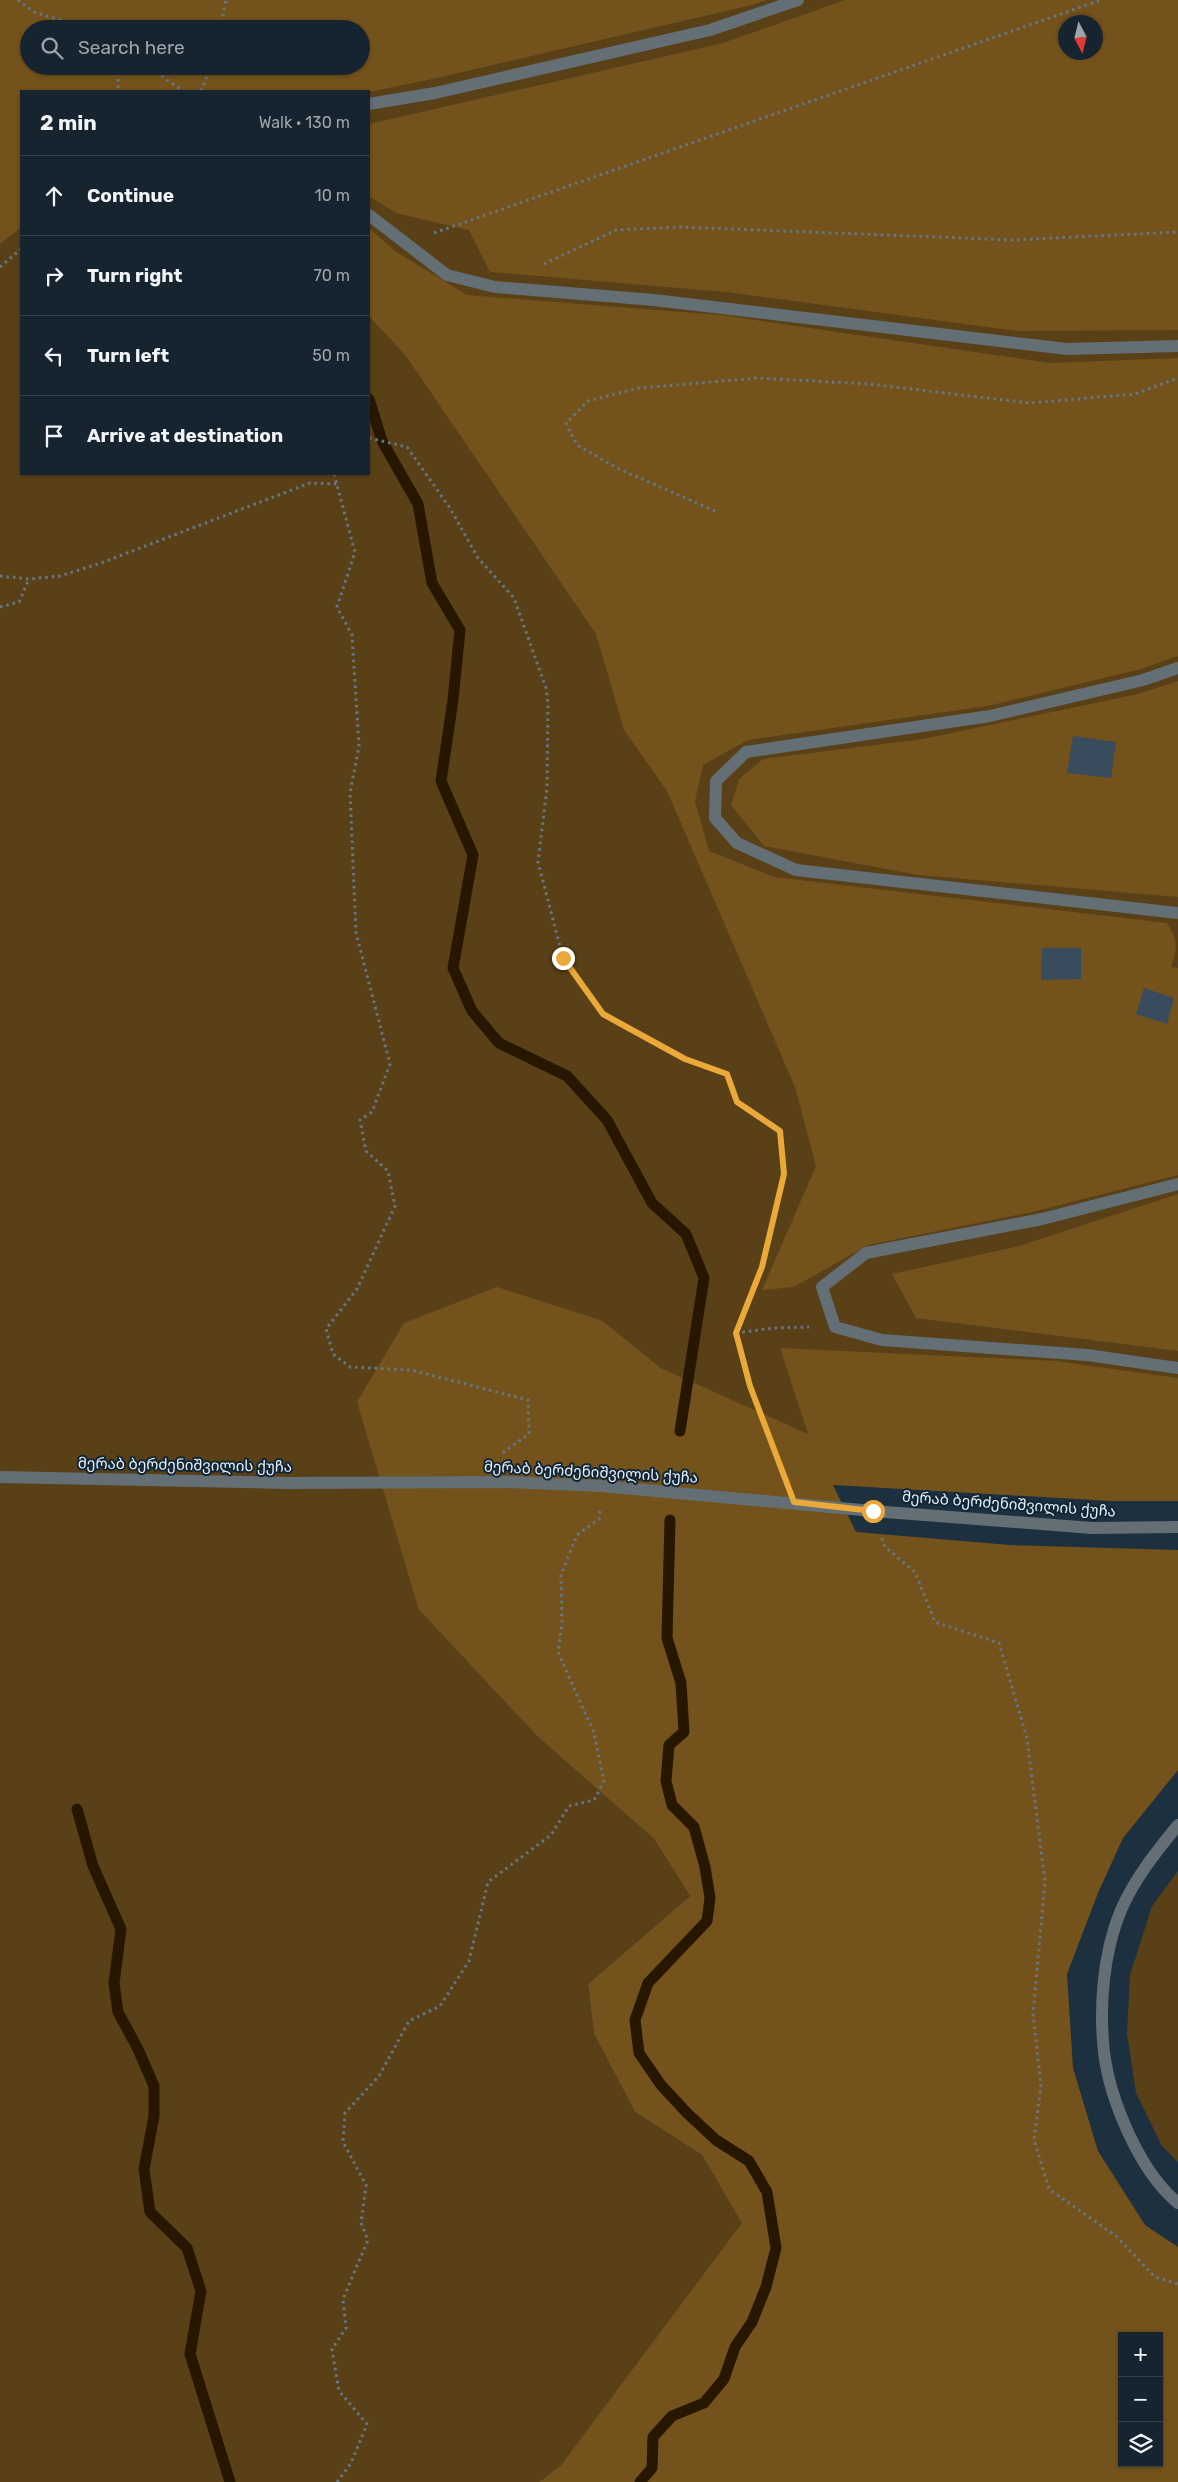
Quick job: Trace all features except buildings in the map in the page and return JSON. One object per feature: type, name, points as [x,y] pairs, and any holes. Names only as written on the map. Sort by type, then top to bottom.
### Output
[{"type":"street","points":[[370,104],[436,93],[710,30],[798,0]]},
{"type":"street","points":[[370,216],[448,275],[495,287],[654,300],[1067,349],[1178,346]]},
{"type":"street","points":[[1178,668],[1143,680],[990,716],[746,752],[716,781],[715,818],[737,843],[796,870],[1178,913]]},
{"type":"street","points":[[1178,1184],[1042,1219],[866,1253],[822,1287],[835,1327],[882,1340],[1086,1355],[1178,1368]]},
{"type":"street","name":"მერაბ ბერძენიშვილის ქუჩა","points":[[0,1478],[288,1483],[506,1482],[601,1486],[794,1502],[873,1511],[1092,1528],[1178,1527]]},
{"type":"street","points":[[1178,1825],[1147,1864],[1121,1911],[1110,1950],[1103,1996],[1104,2053],[1111,2085],[1120,2110],[1145,2164],[1178,2203]]},
{"type":"path","points":[[18,0],[34,12],[60,20]]},
{"type":"path","points":[[222,20],[226,0]]},
{"type":"path","points":[[407,244],[483,214],[601,175],[1101,0]]},
{"type":"path","points":[[118,75],[118,90]]},
{"type":"path","points":[[160,75],[182,90]]},
{"type":"path","points":[[201,90],[207,75]]},
{"type":"path","points":[[538,267],[616,230],[681,227],[1013,240],[1178,232]]},
{"type":"path","points":[[0,267],[20,250]]},
{"type":"path","points":[[715,511],[619,469],[577,445],[566,423],[588,401],[639,388],[758,378],[869,384],[1030,403],[1136,394],[1178,378]]},
{"type":"path","points":[[370,438],[407,447],[450,508],[478,558],[514,598],[546,688],[547,788],[538,862],[563,958],[603,1014],[685,1059],[727,1074],[737,1102],[780,1131],[784,1174],[762,1267],[736,1333],[750,1386],[794,1502]]},
{"type":"path","points":[[334,475],[355,552],[337,607],[352,636],[359,746],[350,792],[356,933],[390,1064],[372,1112],[360,1120],[366,1151],[388,1171],[395,1206],[357,1289],[326,1330],[333,1354],[350,1367],[411,1370],[528,1400],[529,1434],[504,1452],[506,1482]]},
{"type":"path","points":[[0,576],[29,579],[60,576],[100,563],[310,482],[337,484]]},
{"type":"path","points":[[0,608],[19,602],[29,579]]},
{"type":"path","points":[[736,1333],[774,1328],[835,1327]]},
{"type":"path","points":[[337,2482],[351,2463],[367,2424],[339,2391],[332,2349],[346,2328],[343,2299],[368,2240],[361,2223],[366,2185],[343,2142],[345,2113],[379,2076],[409,2021],[440,2006],[469,1961],[488,1882],[551,1835],[569,1806],[594,1800],[604,1781],[594,1733],[558,1652],[562,1624],[561,1575],[577,1535],[599,1519],[601,1486]]},
{"type":"path","points":[[873,1511],[885,1547],[915,1572],[935,1622],[999,1643],[1027,1738],[1045,1882],[1032,2014],[1041,2085],[1034,2140],[1049,2189],[1116,2236],[1155,2277],[1178,2284]]},
{"type":"shaded area","points":[[0,0],[766,0],[752,5],[370,92],[370,90],[20,90],[20,229],[0,244]]},
{"type":"shaded area","points":[[250,0],[1178,0],[1178,1461],[809,1435],[661,1368],[603,1321],[419,1610],[537,1736],[654,1839],[690,1896],[588,1984],[594,2034],[635,2112],[702,2155],[743,2223],[561,2465],[539,2482],[0,2482],[0,244],[20,229],[20,475],[370,475],[370,90],[223,90],[227,75],[370,75],[370,20],[327,20]]},
{"type":"shaded area","points":[[845,0],[1178,0],[1178,330],[1017,331],[726,292],[490,272],[469,230],[396,213],[370,197],[370,124],[723,43]]},
{"type":"shaded area","points":[[370,229],[395,251],[467,295],[721,315],[1050,363],[1178,358],[1178,656],[1141,669],[988,706],[748,740],[703,765],[695,801],[709,851],[774,877],[1167,923],[1176,944],[1171,967],[1178,968],[1178,1175],[1032,1212],[868,1245],[794,1287],[762,1290],[816,1166],[795,1087],[667,791],[624,730],[596,634],[406,356],[370,317]]},
{"type":"shaded area","points":[[1178,681],[1178,897],[918,875],[764,846],[731,805],[739,779],[763,759],[923,739],[1138,694]]},
{"type":"shaded area","points":[[1178,1194],[1178,1351],[916,1318],[892,1274],[1019,1246]]},
{"type":"shaded area","points":[[497,1287],[603,1321],[661,1368],[808,1434],[780,1348],[1056,1361],[1178,1378],[1178,1501],[1111,1501],[833,1485],[856,1532],[1010,1545],[1178,1550],[1178,1770],[1123,1838],[1098,1893],[1067,1974],[1073,2068],[1098,2151],[1145,2225],[1178,2247],[1178,2482],[539,2482],[561,2465],[742,2223],[702,2155],[635,2112],[594,2034],[588,1984],[690,1896],[654,1839],[537,1736],[419,1610],[357,1402],[404,1323]]},
{"type":"shaded area","points":[[1178,1871],[1178,2162],[1162,2146],[1136,2093],[1127,2034],[1130,1975],[1152,1906]]},
{"type":"waterway","points":[[370,402],[382,441],[418,504],[432,583],[460,630],[453,700],[441,781],[473,855],[453,968],[472,1011],[499,1043],[567,1076],[607,1120],[652,1203],[686,1234],[704,1278],[680,1431]]},
{"type":"waterway","points":[[640,2482],[652,2468],[653,2437],[672,2416],[704,2403],[724,2379],[735,2347],[752,2322],[766,2287],[776,2248],[767,2192],[749,2161],[716,2140],[687,2113],[661,2085],[639,2053],[635,2020],[648,1983],[707,1921],[710,1898],[705,1867],[694,1827],[672,1805],[666,1781],[669,1745],[684,1732],[681,1683],[667,1638],[670,1520]]},
{"type":"waterway","points":[[77,1809],[93,1866],[121,1929],[114,1983],[118,2012],[138,2049],[154,2086],[154,2116],[144,2169],[150,2212],[187,2248],[201,2291],[190,2354],[230,2482]]},
{"type":"route","points":[[563,958],[603,1014],[685,1059],[727,1074],[737,1102],[780,1131],[784,1174],[762,1267],[736,1333],[750,1386],[794,1502],[873,1511]]}]
